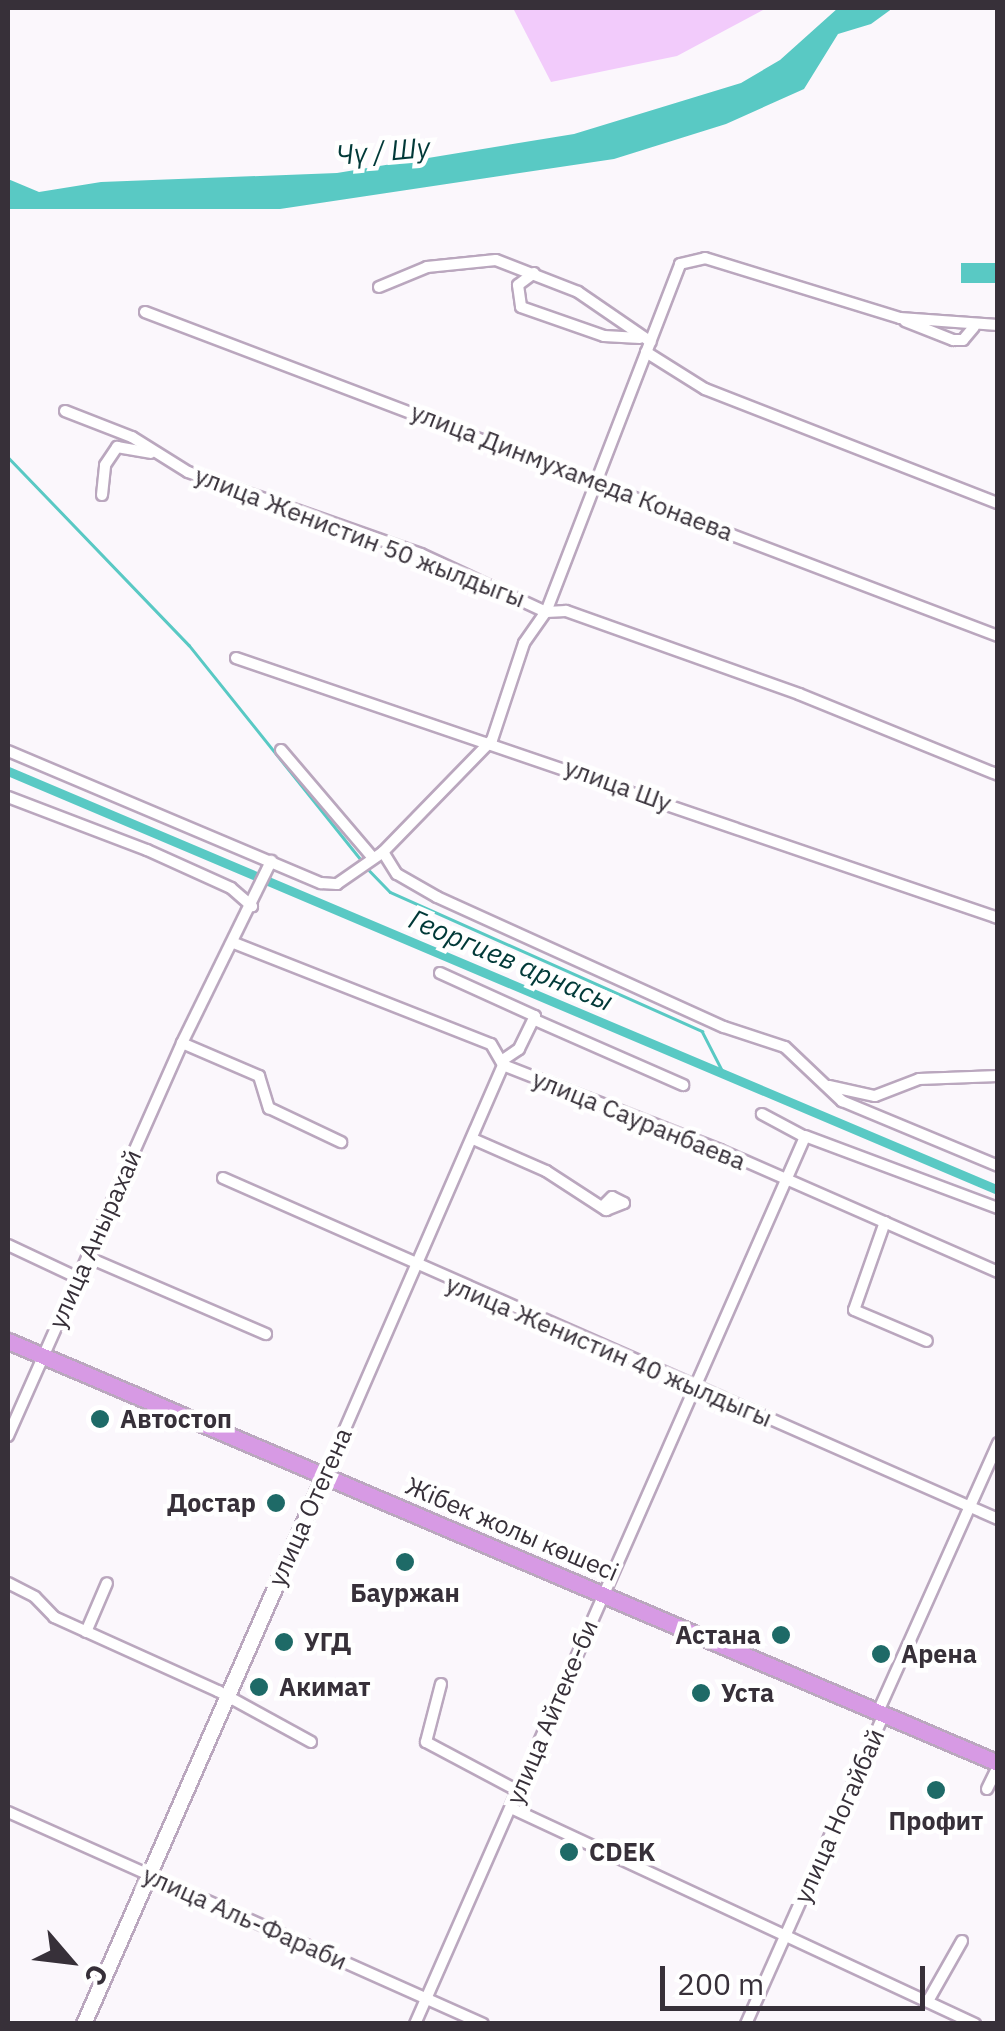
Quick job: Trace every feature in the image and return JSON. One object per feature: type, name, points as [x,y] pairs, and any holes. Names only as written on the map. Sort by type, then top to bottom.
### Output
[{"type":"highway","name":"Жібек жолы көшесі","points":[[8,1341],[998,1764]]},
{"type":"main road","name":"улица Отегена","points":[[84,2024],[324,1476]]},
{"type":"street","points":[[8,751],[322,883],[351,875],[492,740],[528,632],[546,612],[680,264],[691,257],[900,318],[953,340],[963,340],[974,326]]},
{"type":"street","points":[[379,288],[427,267],[482,260],[534,272],[578,292],[684,379],[748,408],[998,503]]},
{"type":"street","points":[[534,272],[518,285],[521,307],[648,347]]},
{"type":"street","name":"улица Динмухамеда Конаева","points":[[145,312],[998,636]]},
{"type":"street","points":[[900,318],[998,325]]},
{"type":"street","name":"улица Женистин 50 жылдыгы","points":[[65,410],[132,437],[150,453],[421,554],[546,612],[566,611],[781,688],[998,775]]},
{"type":"street","points":[[102,495],[105,465],[116,447],[150,453]]},
{"type":"street","name":"улица Шу","points":[[236,658],[492,740],[998,918]]},
{"type":"street","points":[[281,750],[398,874],[437,897],[724,1027],[785,1047],[842,1101],[998,1166]]},
{"type":"street","points":[[8,797],[231,888],[253,903]]},
{"type":"street","name":"улица Анырахай","points":[[8,1436],[182,1043],[271,861]]},
{"type":"street","name":"улица Сауранбаева","points":[[234,943],[491,1044],[504,1062],[998,1272]]},
{"type":"street","points":[[440,973],[535,1020],[683,1084]]},
{"type":"street","name":"улица Отегена","points":[[324,1476],[504,1062],[520,1049],[535,1020]]},
{"type":"street","points":[[182,1043],[259,1076],[269,1108],[342,1142]]},
{"type":"street","points":[[828,1086],[875,1096],[918,1079],[998,1076]]},
{"type":"street","points":[[762,1114],[806,1136],[998,1208]]},
{"type":"street","name":"улица Айтеке-би","points":[[415,2024],[806,1136]]},
{"type":"street","points":[[473,1138],[603,1206]]},
{"type":"street","name":"улица Женистин 40 жылдыгы","points":[[223,1178],[416,1268],[998,1519]]},
{"type":"street","points":[[885,1222],[854,1310],[926,1342]]},
{"type":"street","points":[[8,1245],[78,1278]]},
{"type":"street","points":[[87,1257],[266,1334]]},
{"type":"street","name":"улица Ногайбай","points":[[746,2024],[998,1444]]},
{"type":"street","points":[[8,1583],[86,1632],[226,1696],[312,1742]]},
{"type":"street","points":[[86,1632],[107,1583]]},
{"type":"street","points":[[441,1684],[427,1719],[426,1742],[518,1791]]},
{"type":"street","points":[[987,1789],[998,1764]]},
{"type":"street","points":[[511,1808],[787,1932],[974,2024]]},
{"type":"street","name":"улица Аль-Фараби","points":[[8,1812],[483,2024]]},
{"type":"street","points":[[928,2000],[962,1941]]},
{"type":"shaded area","points":[[513,8],[767,8],[677,56],[551,82]]},
{"type":"water","points":[[838,8],[893,8],[871,24],[838,34],[804,89],[726,124],[614,159],[280,209],[8,209],[8,179],[39,192],[101,182],[337,173],[574,134],[741,83],[780,60]]},
{"type":"water","points":[[961,263],[997,263],[997,283],[961,283]]},
{"type":"waterway","points":[[8,457],[189,645],[362,861]]},
{"type":"waterway","name":"Георгиев арнасы","points":[[8,771],[998,1190]]},
{"type":"waterway","points":[[367,868],[390,892],[702,1031],[724,1074]]},
{"type":"place","name":"Автостоп","points":[[100,1419]]},
{"type":"place","name":"Достар","points":[[276,1503]]},
{"type":"place","name":"Бауржан","points":[[405,1562]]},
{"type":"place","name":"Астана","points":[[781,1635]]},
{"type":"place","name":"УГД","points":[[284,1642]]},
{"type":"place","name":"Арена","points":[[881,1654]]},
{"type":"place","name":"Акимат","points":[[259,1687]]},
{"type":"place","name":"Уста","points":[[701,1693]]},
{"type":"place","name":"Профит","points":[[936,1790]]},
{"type":"place","name":"CDEK","points":[[569,1852]]},
{"type":"water label","name":"Чү / Шу","points":[[383,151]]}]
